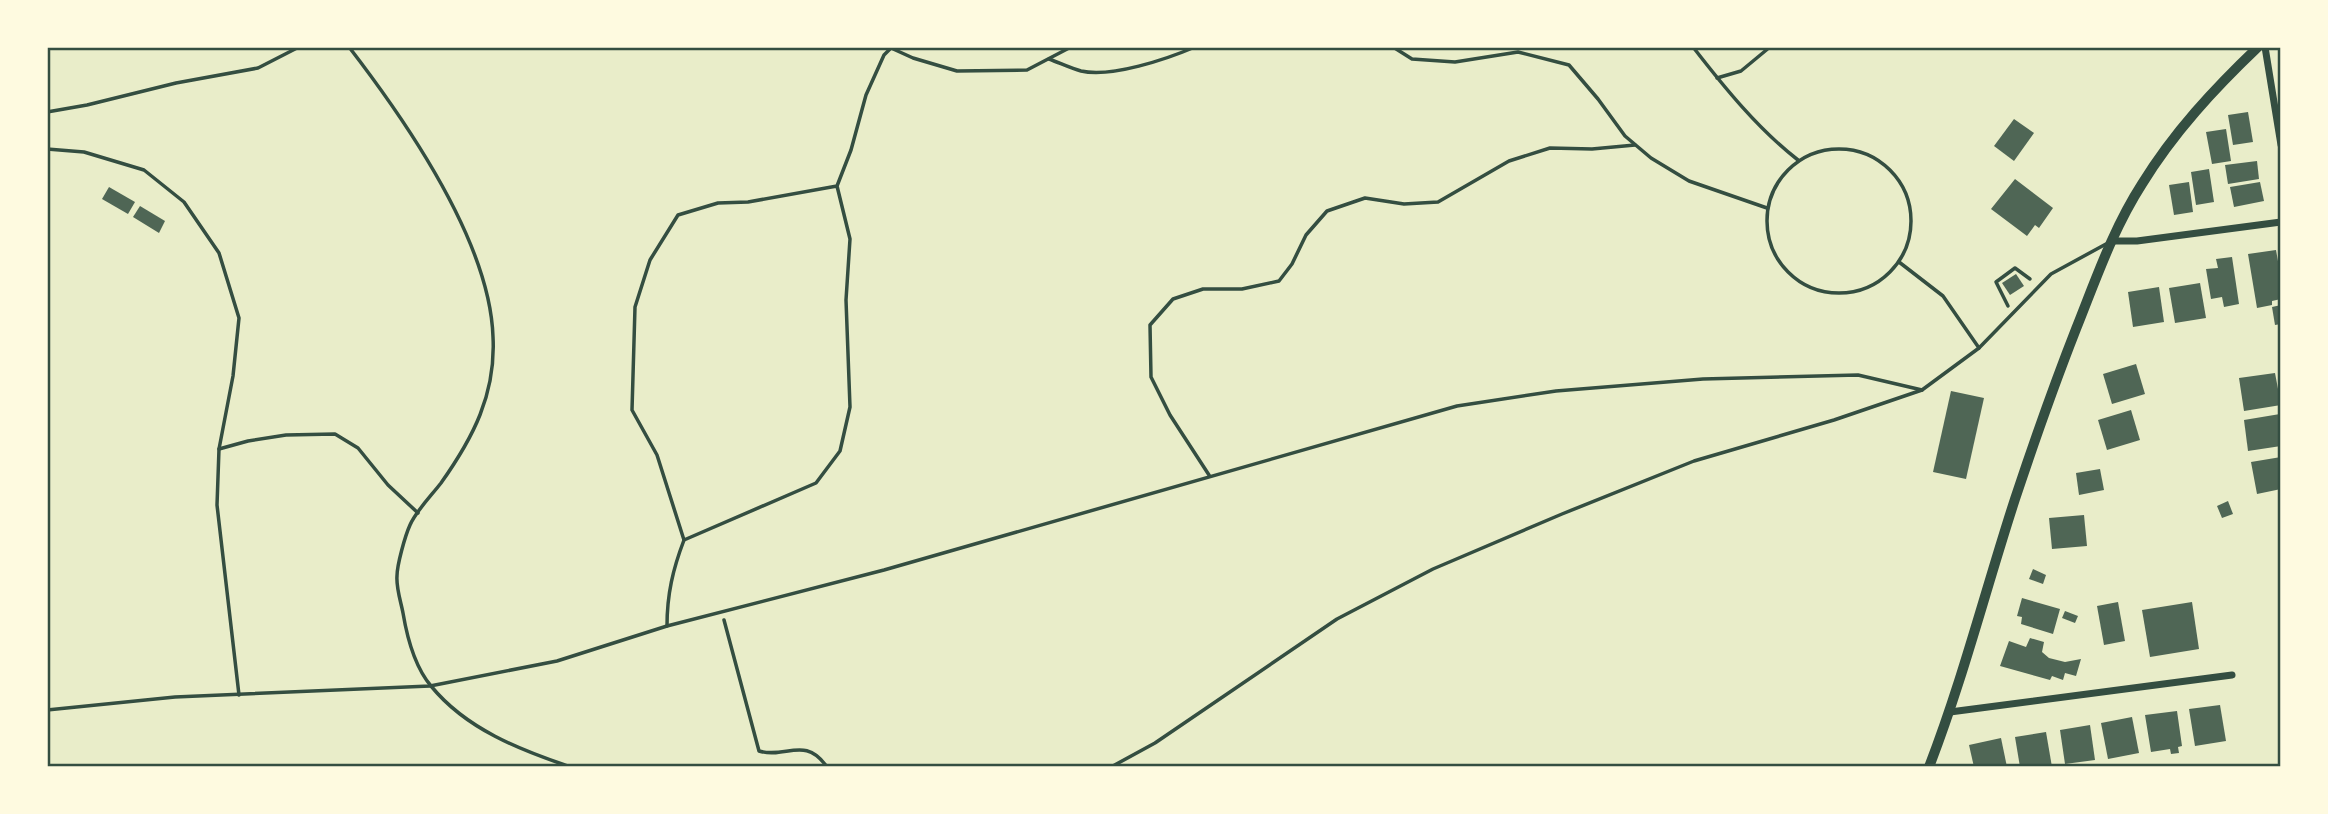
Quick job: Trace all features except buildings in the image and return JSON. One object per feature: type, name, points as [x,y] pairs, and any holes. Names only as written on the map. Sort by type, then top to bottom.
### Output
[{"type":"main road","points":[[1929,767],[1950,712],[2015,499],[2110,241],[2141,184],[2178,131],[2218,85],[2259,47]]},
{"type":"street","points":[[2265,47],[2281,145]]},
{"type":"street","points":[[2110,241],[2137,241],[2281,222]]},
{"type":"street","points":[[1950,712],[2232,675]]},
{"type":"lane","points":[[47,112],[258,68],[299,47]]},
{"type":"lane","points":[[349,47],[389,99],[461,223],[485,282],[494,337],[488,398],[464,450],[410,524],[397,576],[404,620],[417,663],[430,686],[477,728],[571,767]]},
{"type":"lane","points":[[684,540],[816,483],[840,451],[850,407],[846,300],[850,239],[837,186],[866,95],[884,55],[891,48],[913,58],[957,71],[1027,70],[1071,47]]},
{"type":"lane","points":[[1049,59],[1084,72],[1128,69],[1172,58],[1195,47]]},
{"type":"lane","points":[[1393,47],[1412,59],[1455,62],[1518,52],[1569,65],[1635,145],[1689,181],[1767,208]]},
{"type":"lane","points":[[1693,47],[1717,78],[1784,149],[1798,160]]},
{"type":"lane","points":[[1717,78],[1741,71],[1770,47]]},
{"type":"lane","points":[[1209,475],[1170,415],[1151,377],[1150,325],[1172,299],[1203,289],[1242,289],[1279,281],[1292,264],[1306,235],[1327,211],[1365,198],[1404,204],[1437,202],[1509,161],[1550,148],[1592,149],[1635,145]]},
{"type":"lane","points":[[1833,148],[1870,154],[1899,178],[1912,212],[1909,244],[1894,270],[1870,287],[1850,293],[1825,293],[1810,288],[1788,274],[1779,263],[1769,240],[1767,208],[1774,187],[1798,160],[1833,148]]},
{"type":"lane","points":[[47,149],[84,152],[144,170],[184,202],[219,253],[239,318],[233,376],[219,449],[217,505],[239,695]]},
{"type":"lane","points":[[667,626],[672,570],[684,540],[657,455],[632,410],[635,307],[650,260],[678,215],[718,203],[748,202],[837,186]]},
{"type":"lane","points":[[1111,767],[1155,743],[1337,619],[1433,569],[1694,461],[1834,420],[1922,390],[1979,348],[2051,274],[2110,241]]},
{"type":"lane","points":[[1899,262],[1943,296],[1979,348]]},
{"type":"lane","points":[[47,710],[175,697],[430,686],[557,661],[667,626],[722,614],[897,566],[1457,406],[1556,391],[1703,379],[1858,375],[1922,390]]},
{"type":"lane","points":[[219,449],[286,435],[335,435],[358,448],[388,485],[418,514]]},
{"type":"path","points":[[2012,314],[1996,282],[2015,268],[2039,286]]},
{"type":"path","points":[[722,614],[759,751],[768,754],[795,749],[810,751],[827,767]]}]
